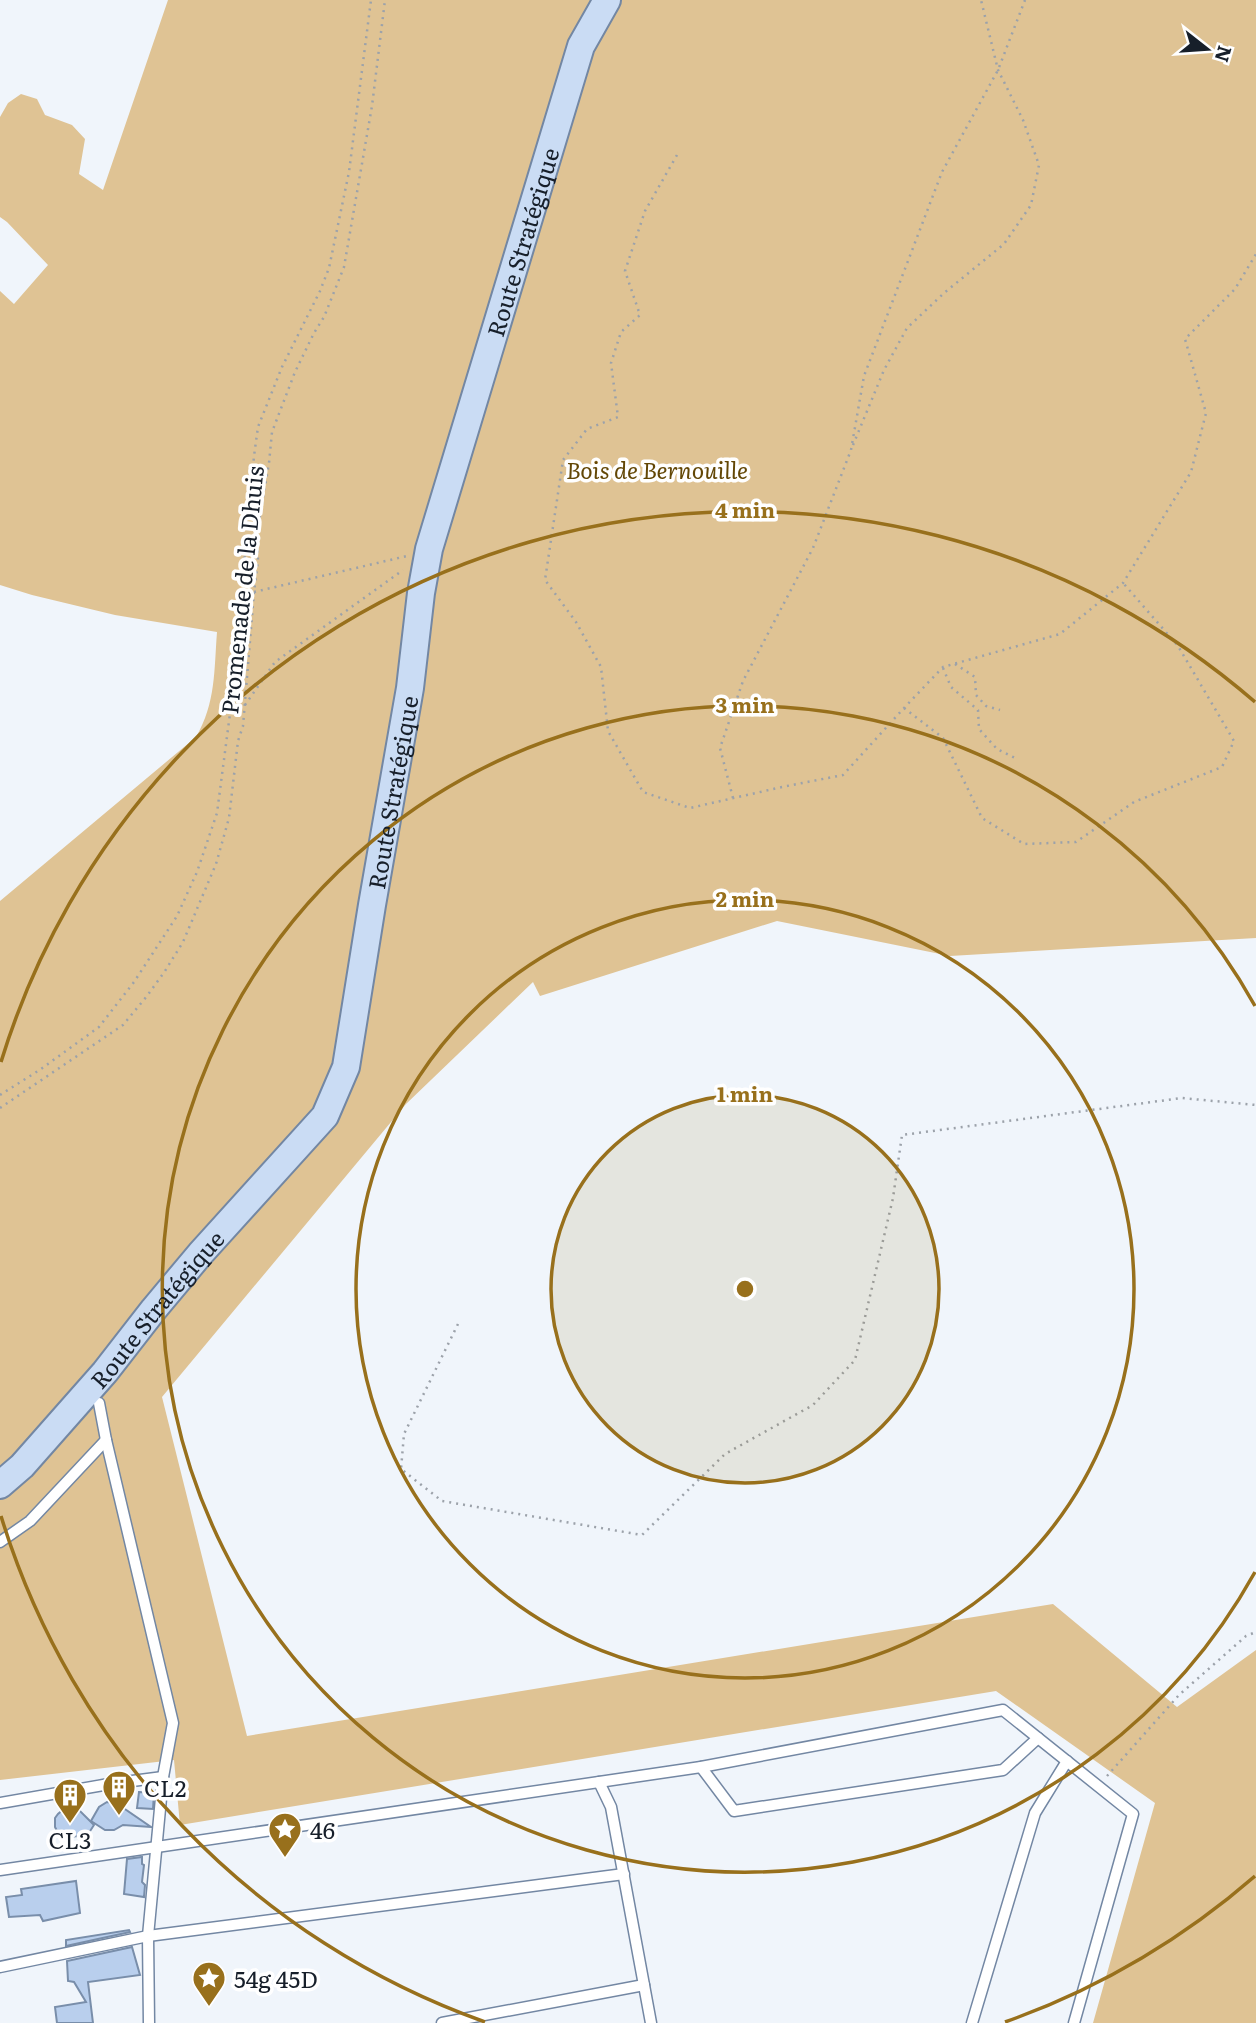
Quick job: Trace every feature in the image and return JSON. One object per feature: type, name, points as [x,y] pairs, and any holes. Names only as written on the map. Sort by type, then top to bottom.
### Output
[{"type":"street","name":"Route Stratégique","points":[[0,1485],[22,1466],[105,1372],[200,1254],[325,1116],[346,1067],[410,688],[421,593],[429,551],[581,46],[607,0]]},
{"type":"lane","points":[[99,1403],[173,1724],[163,1777],[148,1936],[149,2023]]},
{"type":"lane","points":[[0,1542],[30,1521],[106,1440]]},
{"type":"lane","points":[[0,1870],[701,1767],[1003,1710],[1133,1814],[1074,2023]]},
{"type":"lane","points":[[701,1767],[734,1811],[1003,1770],[1038,1738]]},
{"type":"lane","points":[[972,2023],[1035,1813],[1067,1761]]},
{"type":"lane","points":[[0,1803],[163,1777]]},
{"type":"lane","points":[[599,1782],[611,1807],[651,2023]]},
{"type":"lane","points":[[0,1967],[148,1936],[624,1874]]},
{"type":"lane","points":[[442,2023],[644,1985]]},
{"type":"path","name":"Promenade de la Dhuis","points":[[0,1095],[99,1027],[134,982],[177,916],[197,872],[217,813],[231,706],[258,427],[282,367],[320,291],[328,268],[349,172],[371,0]]},
{"type":"path","name":"Promenade de la Dhuis","points":[[0,1108],[123,1025],[147,996],[183,942],[216,864],[229,818],[238,741],[243,726],[258,560],[257,533],[272,432],[295,372],[324,317],[344,267],[372,106],[385,0]]},
{"type":"path","points":[[733,798],[720,748],[743,681],[813,548],[884,370],[907,328],[944,293],[1004,244],[1031,205],[1039,165],[1023,120],[998,70],[981,0]]},
{"type":"path","points":[[851,450],[864,376],[942,172],[998,70],[1026,0]]},
{"type":"path","points":[[677,155],[645,211],[625,271],[640,315],[621,332],[611,363],[618,417],[587,429],[564,460],[545,580],[576,621],[601,667],[608,731],[643,792],[690,808],[844,775],[943,667],[1060,634],[1123,583],[1191,472],[1206,413],[1185,339],[1235,289],[1256,254]]},
{"type":"path","points":[[254,592],[429,551]]},
{"type":"path","points":[[245,705],[275,662],[429,551]]},
{"type":"path","points":[[904,708],[943,738],[982,818],[1024,844],[1076,842],[1134,802],[1222,767],[1234,741],[1178,646],[1123,583]]},
{"type":"path","points":[[955,664],[975,677],[976,695],[986,706],[1000,710]]},
{"type":"path","points":[[943,667],[951,687],[978,709],[979,729],[997,749],[1015,758]]},
{"type":"path","points":[[458,1324],[404,1434],[401,1469],[442,1501],[642,1535],[725,1454],[813,1405],[855,1360],[893,1198],[902,1135],[1182,1098],[1256,1105]]},
{"type":"path","points":[[1099,1787],[1179,1695],[1246,1636],[1256,1632]]},
{"type":"green space","name":"Bois de Bernouille","points":[[168,0],[1256,0],[1256,938],[950,956],[777,921],[540,996],[533,982],[406,1104],[162,1397],[247,1736],[1053,1604],[1177,1707],[1256,1650],[1256,2023],[1093,2023],[1155,1803],[996,1691],[180,1825],[174,1760],[0,1780],[0,901],[196,737],[211,699],[217,632],[115,615],[0,585],[0,291],[14,304],[48,265],[0,217],[0,117],[8,103],[21,94],[37,99],[45,115],[72,125],[85,139],[79,174],[103,190]]},
{"type":"building","points":[[139,1792],[154,1793],[153,1809],[137,1808]]},
{"type":"building","name":"CL2","points":[[107,1802],[116,1803],[151,1827],[123,1825],[114,1830],[105,1830],[91,1821],[99,1807]]},
{"type":"building","name":"CL3","points":[[65,1808],[79,1810],[94,1825],[85,1839],[80,1836],[65,1837],[57,1831],[55,1818]]},
{"type":"building","points":[[142,1857],[144,1897],[124,1894],[127,1859]]},
{"type":"building","points":[[76,1881],[80,1913],[43,1921],[40,1915],[9,1917],[6,1897],[22,1895],[21,1889]]},
{"type":"building","points":[[129,1930],[130,1932],[66,1946],[66,1940]]},
{"type":"building","points":[[132,1947],[140,1975],[88,1982],[93,2023],[57,2023],[55,2007],[86,2002],[74,1982],[68,1981],[67,1961]]},
{"type":"place","name":"CL2","points":[[119,1817]]},
{"type":"place","name":"CL3","points":[[70,1825]]},
{"type":"place","name":"46","points":[[285,1859]]},
{"type":"place","name":"54g 45D","points":[[209,2008]]}]
